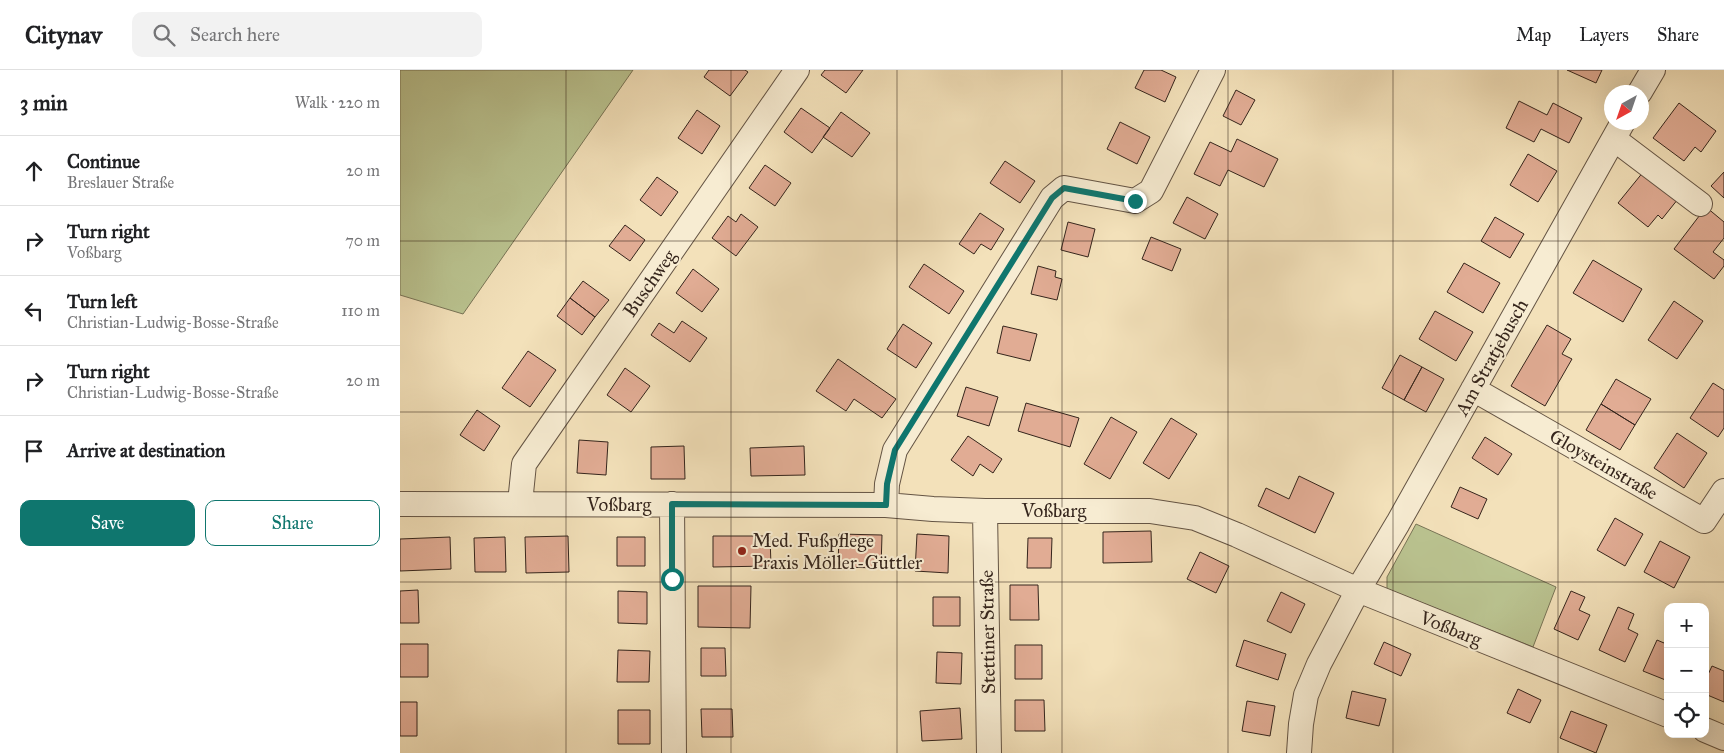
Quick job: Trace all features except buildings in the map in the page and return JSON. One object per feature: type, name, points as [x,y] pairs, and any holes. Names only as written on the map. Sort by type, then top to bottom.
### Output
[{"type":"street","name":"Buschweg","points":[[520,503],[524,464],[797,70]]},
{"type":"street","points":[[886,505],[887,484],[895,450],[1052,198],[1064,188],[1135,201],[1151,191],[1213,70]]},
{"type":"street","points":[[1644,85],[1653,70]]},
{"type":"street","points":[[1618,131],[1700,204]]},
{"type":"street","name":"Am Stratjebusch","points":[[1299,753],[1300,724],[1306,695],[1319,664],[1358,590],[1398,523],[1618,131]]},
{"type":"street","name":"Gloysteinstraße","points":[[1473,388],[1704,521],[1724,491]]},
{"type":"street","name":"Voßbarg","points":[[400,504],[886,505],[933,509],[1150,511],[1195,518],[1358,590],[1664,714]]},
{"type":"street","points":[[672,504],[674,753]]},
{"type":"street","name":"Stettiner Straße","points":[[985,510],[989,753]]},
{"type":"street","points":[[1709,732],[1724,738]]},
{"type":"green space","points":[[400,70],[633,70],[463,314],[400,295]]},
{"type":"green space","points":[[1416,524],[1556,587],[1533,647],[1387,589],[1387,577]]},
{"type":"place","name":"Med. Fußpflege Praxis Möller-Güttler","points":[[742,551]]},
{"type":"route","points":[[672,579],[672,504],[886,505],[887,484],[895,450],[1052,198],[1064,188],[1135,201]]}]
